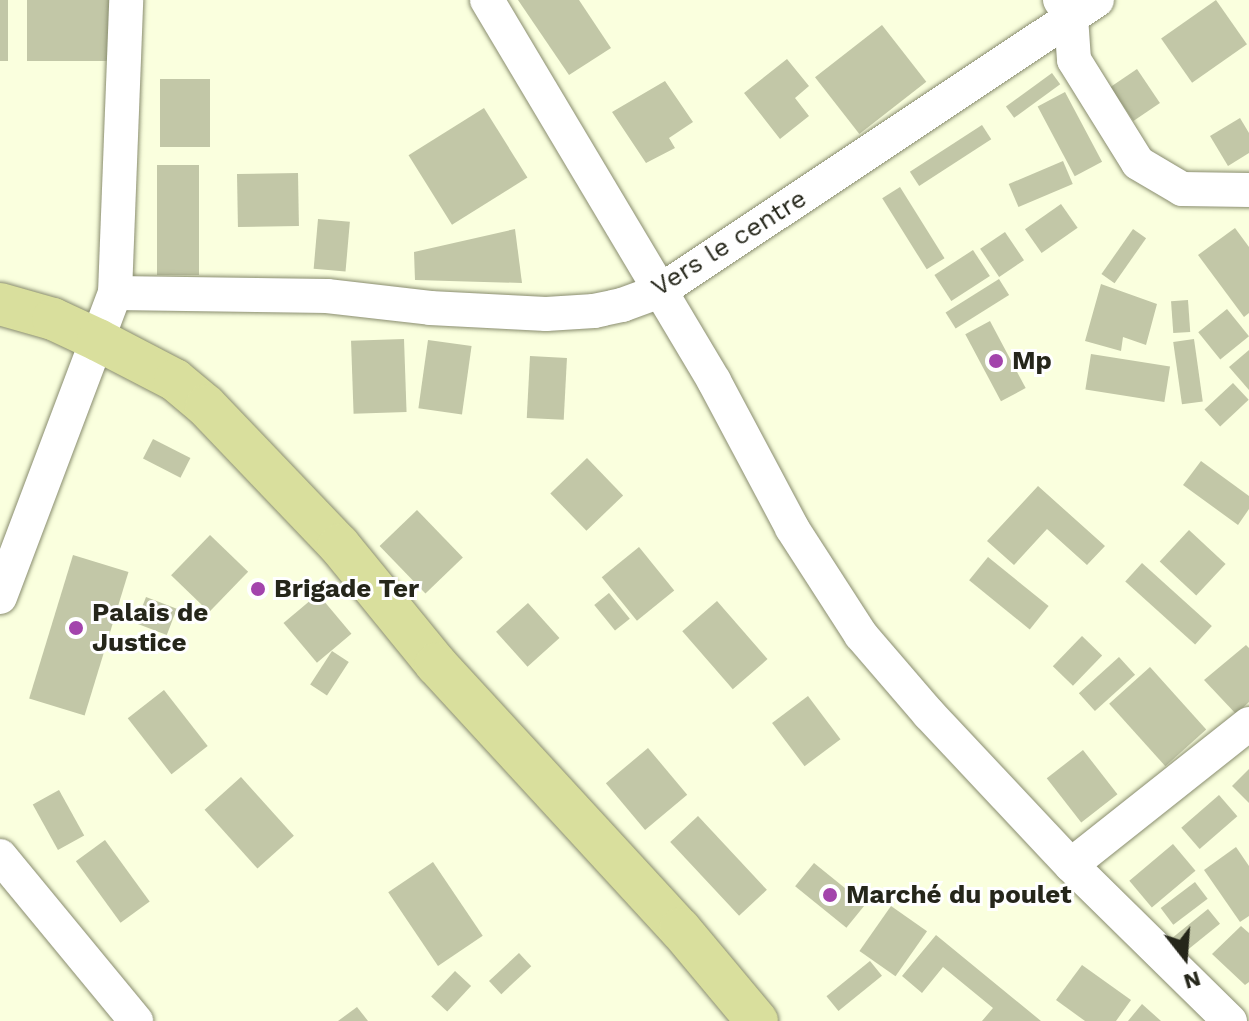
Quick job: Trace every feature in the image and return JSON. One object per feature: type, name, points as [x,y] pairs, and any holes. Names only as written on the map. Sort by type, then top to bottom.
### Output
[{"type":"main road","points":[[0,304],[53,319],[175,380],[257,455],[339,545],[436,664],[606,846],[757,1021]]},
{"type":"street","points":[[0,597],[115,293],[126,0]]},
{"type":"street","points":[[487,0],[720,393],[792,528],[861,635],[929,714],[1071,865],[1235,1013]]},
{"type":"street","points":[[1076,6],[1074,60],[1138,163],[1182,189],[1249,190]]},
{"type":"street","name":"Vers le centre","points":[[115,293],[327,296],[430,308],[546,314],[594,311],[660,291],[1076,6]]},
{"type":"street","points":[[1071,865],[1249,724]]},
{"type":"street","points":[[0,856],[136,1021]]},
{"type":"building","points":[[0,0],[8,0],[8,61],[0,61]]},
{"type":"building","points":[[27,0],[114,0],[114,61],[27,61]]},
{"type":"building","points":[[518,0],[579,0],[611,48],[569,75]]},
{"type":"building","points":[[1216,0],[1247,44],[1192,83],[1161,38]]},
{"type":"building","points":[[882,25],[926,82],[859,134],[815,77]]},
{"type":"building","points":[[787,59],[809,86],[795,98],[809,116],[780,139],[744,93]]},
{"type":"building","points":[[1137,69],[1160,103],[1133,121],[1110,87]]},
{"type":"building","points":[[1052,73],[1060,84],[1014,118],[1006,107]]},
{"type":"building","points":[[160,79],[210,79],[210,147],[160,147]]},
{"type":"building","points":[[665,81],[693,122],[669,138],[675,148],[646,163],[612,112]]},
{"type":"building","points":[[1065,92],[1102,162],[1075,176],[1038,107]]},
{"type":"building","points":[[484,108],[527,178],[452,225],[409,155]]},
{"type":"building","points":[[1240,118],[1249,133],[1249,153],[1228,166],[1210,136]]},
{"type":"building","points":[[982,125],[991,139],[919,186],[910,172]]},
{"type":"building","points":[[1063,161],[1073,184],[1018,207],[1009,184]]},
{"type":"building","points":[[157,165],[199,165],[199,275],[157,275]]},
{"type":"building","points":[[298,173],[299,226],[238,227],[237,174]]},
{"type":"building","points":[[900,187],[945,258],[927,269],[882,198]]},
{"type":"building","points":[[1061,204],[1078,228],[1042,253],[1025,229]]},
{"type":"building","points":[[318,219],[350,222],[346,272],[314,269]]},
{"type":"building","points":[[1235,228],[1249,247],[1249,313],[1244,317],[1198,255]]},
{"type":"building","points":[[515,229],[522,283],[415,280],[414,252]]},
{"type":"building","points":[[1133,229],[1146,238],[1115,283],[1101,274]]},
{"type":"building","points":[[1005,232],[1024,260],[999,277],[980,249]]},
{"type":"building","points":[[973,250],[990,276],[951,301],[934,275]]},
{"type":"building","points":[[999,279],[1009,295],[956,328],[946,312]]},
{"type":"building","points":[[1101,284],[1157,304],[1146,345],[1123,337],[1121,351],[1085,341]]},
{"type":"building","points":[[1188,300],[1190,332],[1173,333],[1171,301]]},
{"type":"building","points":[[1227,309],[1249,336],[1220,359],[1198,332]]},
{"type":"building","name":"Mp","points":[[990,321],[1026,388],[1001,401],[965,334]]},
{"type":"building","points":[[404,339],[407,412],[354,414],[351,341]]},
{"type":"building","points":[[1194,339],[1203,401],[1182,404],[1173,342]]},
{"type":"building","points":[[428,340],[472,346],[462,414],[418,408]]},
{"type":"building","points":[[1249,350],[1249,390],[1229,367]]},
{"type":"building","points":[[1091,354],[1170,367],[1164,402],[1085,390]]},
{"type":"building","points":[[530,356],[567,358],[564,420],[527,418]]},
{"type":"building","points":[[1233,383],[1249,400],[1220,426],[1204,410]]},
{"type":"building","points":[[153,439],[190,458],[180,478],[143,459]]},
{"type":"building","points":[[587,458],[623,495],[586,531],[550,493]]},
{"type":"building","points":[[1201,461],[1249,496],[1249,509],[1238,525],[1183,485]]},
{"type":"building","points":[[1038,486],[1105,546],[1087,565],[1047,529],[1014,565],[987,541]]},
{"type":"building","points":[[417,510],[463,557],[425,594],[380,546]]},
{"type":"building","points":[[1189,530],[1226,564],[1196,596],[1160,561]]},
{"type":"building","points":[[210,535],[248,572],[209,612],[171,575]]},
{"type":"building","points":[[639,547],[674,591],[637,621],[602,577]]},
{"type":"building","points":[[73,555],[128,572],[85,715],[29,698]]},
{"type":"building","points":[[988,557],[1049,606],[1030,629],[969,580]]},
{"type":"building","points":[[1142,563],[1212,626],[1195,644],[1125,582]]},
{"type":"building","points":[[609,593],[630,619],[615,631],[594,605]]},
{"type":"building","points":[[318,594],[351,634],[317,663],[284,623]]},
{"type":"building","points":[[146,597],[177,609],[167,635],[136,623]]},
{"type":"building","points":[[717,601],[768,659],[733,689],[682,631]]},
{"type":"building","points":[[528,603],[559,638],[527,667],[496,632]]},
{"type":"building","points":[[1082,636],[1102,655],[1073,686],[1053,666]]},
{"type":"building","points":[[1246,645],[1249,648],[1249,702],[1236,714],[1204,680]]},
{"type":"building","points":[[332,651],[349,662],[327,695],[310,685]]},
{"type":"building","points":[[1119,657],[1135,675],[1095,711],[1079,693]]},
{"type":"building","points":[[1150,667],[1206,729],[1165,766],[1109,704]]},
{"type":"building","points":[[164,690],[208,746],[171,774],[128,718]]},
{"type":"building","points":[[808,696],[840,739],[805,766],[772,723]]},
{"type":"building","points":[[648,748],[687,795],[645,830],[606,783]]},
{"type":"building","points":[[1083,750],[1117,794],[1081,822],[1047,778]]},
{"type":"building","points":[[1249,769],[1249,803],[1232,786]]},
{"type":"building","points":[[241,777],[294,836],[257,868],[205,810]]},
{"type":"building","points":[[59,790],[84,835],[58,850],[33,805]]},
{"type":"building","points":[[1219,795],[1237,816],[1200,849],[1181,828]]},
{"type":"building","points":[[698,816],[767,890],[739,916],[670,842]]},
{"type":"building","points":[[105,840],[150,901],[121,923],[76,861]]},
{"type":"building","points":[[1173,844],[1195,871],[1152,907],[1129,881]]},
{"type":"building","points":[[1236,847],[1249,866],[1249,916],[1240,922],[1204,870]]},
{"type":"building","points":[[433,862],[483,936],[438,966],[388,892]]},
{"type":"building","name":"Marché du poulet","points":[[814,863],[865,905],[846,928],[795,886]]},
{"type":"building","points":[[1195,882],[1208,899],[1173,925],[1161,908]]},
{"type":"building","points":[[891,906],[927,931],[895,976],[859,951]]},
{"type":"building","points":[[1208,909],[1220,924],[1185,952],[1173,937]]},
{"type":"building","points":[[1241,926],[1249,933],[1249,982],[1245,985],[1212,954]]},
{"type":"building","points":[[936,935],[1041,1021],[982,1021],[993,1008],[943,967],[922,993],[902,976]]},
{"type":"building","points":[[519,953],[531,966],[501,994],[489,981]]},
{"type":"building","points":[[870,961],[882,976],[838,1011],[826,996]]},
{"type":"building","points":[[1082,965],[1131,1000],[1116,1021],[1085,1021],[1056,1000]]},
{"type":"building","points":[[455,971],[471,986],[447,1012],[431,997]]},
{"type":"building","points":[[1142,1004],[1161,1021],[1128,1021]]},
{"type":"building","points":[[357,1007],[368,1021],[338,1021]]},
{"type":"place","name":"Mp","points":[[996,361]]},
{"type":"place","name":"Brigade Ter","points":[[258,589]]},
{"type":"place","name":"Palais de Justice","points":[[76,628]]},
{"type":"place","name":"Marché du poulet","points":[[830,895]]}]
